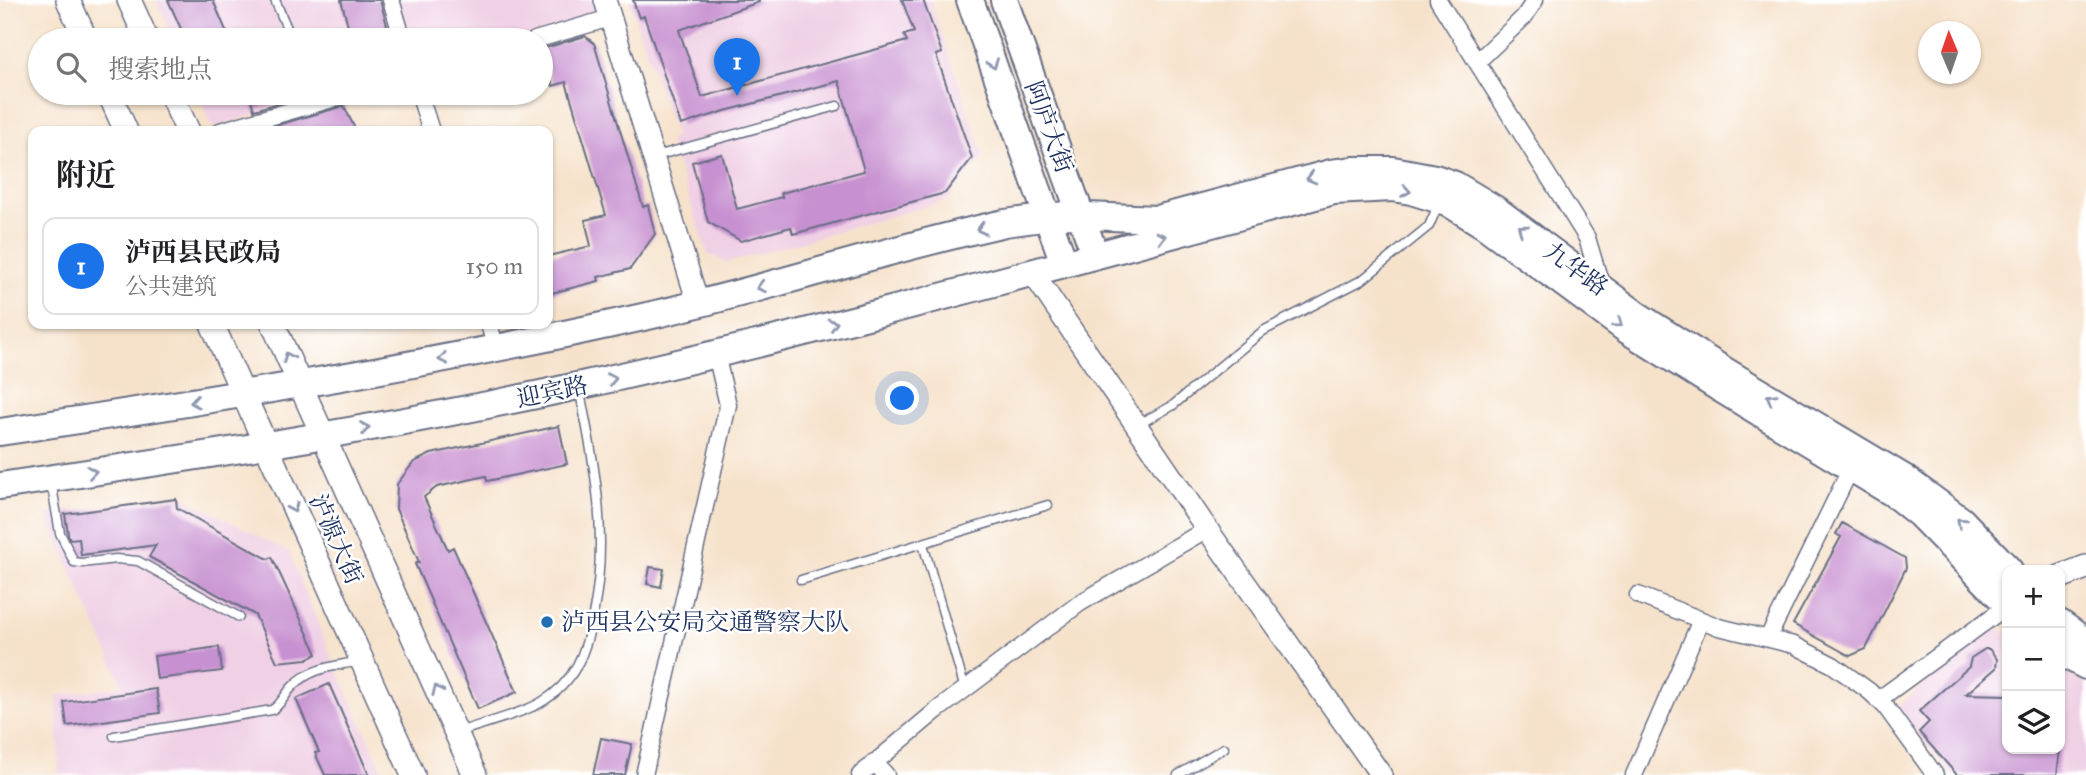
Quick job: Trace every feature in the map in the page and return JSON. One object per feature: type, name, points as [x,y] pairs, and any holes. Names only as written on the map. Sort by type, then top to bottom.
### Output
[{"type":"highway","points":[[970,0],[1064,263]]},
{"type":"highway","name":"阿庐大街","points":[[1004,0],[1095,255]]},
{"type":"highway","name":"九华路","points":[[1081,216],[1157,219],[1331,173],[1374,169],[1404,171],[1455,185],[1495,209],[1637,315],[1904,478],[1961,520],[2004,565]]},
{"type":"highway","name":"九华路","points":[[1095,255],[1334,191],[1392,188],[1440,200],[1484,225],[1627,330],[1894,494],[1919,514],[2002,600]]},
{"type":"highway","points":[[553,326],[698,303],[982,228],[1048,217],[1081,216]]},
{"type":"highway","name":"迎宾路","points":[[0,486],[266,446],[579,386],[716,354],[1095,255]]},
{"type":"highway","points":[[0,432],[300,386],[493,336],[536,329]]},
{"type":"highway","points":[[2065,627],[2086,642]]},
{"type":"highway","points":[[2065,655],[2086,666]]},
{"type":"main road","points":[[68,0],[81,28]]},
{"type":"main road","points":[[129,0],[142,28]]},
{"type":"main road","points":[[114,105],[124,126]]},
{"type":"main road","points":[[176,105],[186,126]]},
{"type":"main road","name":"泸源大街","points":[[214,329],[413,775]]},
{"type":"main road","name":"泸源大街","points":[[275,329],[475,775]]},
{"type":"main road","points":[[2065,575],[2086,567]]},
{"type":"street","points":[[391,0],[400,28]]},
{"type":"street","points":[[1438,0],[1587,238],[1602,288]]},
{"type":"street","points":[[1477,62],[1524,17],[1535,0]]},
{"type":"street","points":[[553,32],[608,9],[698,303]]},
{"type":"street","points":[[238,126],[311,105]]},
{"type":"street","points":[[423,105],[429,126]]},
{"type":"street","points":[[1032,272],[1207,530],[1381,775]]},
{"type":"street","points":[[644,775],[728,405],[716,354]]},
{"type":"street","points":[[1768,638],[1851,468]]},
{"type":"street","points":[[860,775],[965,689],[1080,603],[1207,530]]},
{"type":"street","points":[[1638,595],[1719,627],[1794,645],[1833,665],[1878,701],[1935,775]]},
{"type":"street","points":[[1878,701],[2002,609]]},
{"type":"street","points":[[1634,775],[1701,620]]},
{"type":"street","points":[[874,762],[886,775]]},
{"type":"lane","points":[[275,0],[287,28]]},
{"type":"lane","points":[[653,156],[836,106]]},
{"type":"lane","points":[[1136,426],[1172,406],[1263,331],[1362,280],[1429,226],[1440,200]]},
{"type":"lane","points":[[457,733],[539,704],[565,681],[586,648],[596,599],[601,547],[594,459],[579,386]]},
{"type":"lane","points":[[50,478],[61,533],[74,562],[116,559],[138,561],[239,617]]},
{"type":"lane","points":[[801,580],[1048,505]]},
{"type":"lane","points":[[923,544],[965,689]]},
{"type":"lane","points":[[114,736],[272,710],[279,706],[291,688],[310,672],[362,661]]},
{"type":"lane","points":[[1178,775],[1224,748]]},
{"type":"shaded area","points":[[156,0],[385,0],[393,28],[169,28]]},
{"type":"shaded area","points":[[396,0],[596,0],[598,6],[592,18],[553,29],[404,28]]},
{"type":"shaded area","points":[[629,0],[930,0],[984,156],[947,200],[726,263],[708,254],[669,140],[676,137]]},
{"type":"shaded area","points":[[202,105],[287,105],[215,126],[212,126]]},
{"type":"shaded area","points":[[181,496],[289,552],[331,656],[385,775],[59,775],[57,696],[123,686],[48,514]]},
{"type":"shaded area","points":[[1985,631],[2002,631],[2002,754],[2065,754],[2065,673],[2086,684],[2086,775],[1952,775],[1896,709]]},
{"type":"building","points":[[168,0],[213,0],[225,28],[181,28]]},
{"type":"building","points":[[341,0],[380,0],[388,28],[349,28]]},
{"type":"building","points":[[633,0],[759,0],[679,30],[702,97],[907,41],[904,35],[914,32],[902,0],[923,0],[942,53],[936,55],[972,158],[945,193],[793,234],[791,227],[741,241],[708,222],[692,162],[722,154],[737,209],[782,197],[781,193],[864,171],[839,81],[681,125],[644,16],[639,18]]},
{"type":"building","points":[[585,36],[594,43],[643,207],[648,205],[655,234],[630,269],[598,277],[599,281],[553,293],[553,255],[591,246],[585,220],[606,215],[566,82],[553,86],[553,46]]},
{"type":"building","points":[[253,105],[272,105],[254,110]]},
{"type":"building","points":[[344,106],[354,126],[274,126]]},
{"type":"building","points":[[559,426],[567,464],[487,481],[486,476],[437,487],[424,497],[448,550],[453,547],[517,692],[478,709],[415,564],[419,562],[396,509],[397,484],[414,462],[431,454]]},
{"type":"building","points":[[176,499],[177,508],[268,559],[272,557],[317,654],[307,659],[277,662],[255,615],[149,557],[156,545],[81,555],[79,538],[70,539],[68,534],[65,514]]},
{"type":"building","points":[[1842,523],[1905,558],[1906,568],[1866,649],[1850,656],[1793,624],[1841,537],[1836,534]]},
{"type":"building","points":[[650,567],[664,569],[661,587],[647,584]]},
{"type":"building","points":[[219,647],[222,671],[157,679],[154,656]]},
{"type":"building","points":[[1989,649],[1997,659],[1996,668],[1966,694],[2002,695],[2002,754],[2059,754],[2057,775],[1957,775],[1919,732],[1929,722],[1919,711],[1969,667],[1971,658]]},
{"type":"building","points":[[329,684],[369,775],[325,775],[315,753],[319,752],[296,699]]},
{"type":"building","points":[[156,689],[160,713],[67,726],[64,702]]},
{"type":"building","points":[[601,738],[632,744],[625,775],[593,775]]},
{"type":"place","name":"泸西县民政局","points":[[737,96]]},
{"type":"place","name":"泸西县公安局交通警察大队","points":[[547,622]]}]
